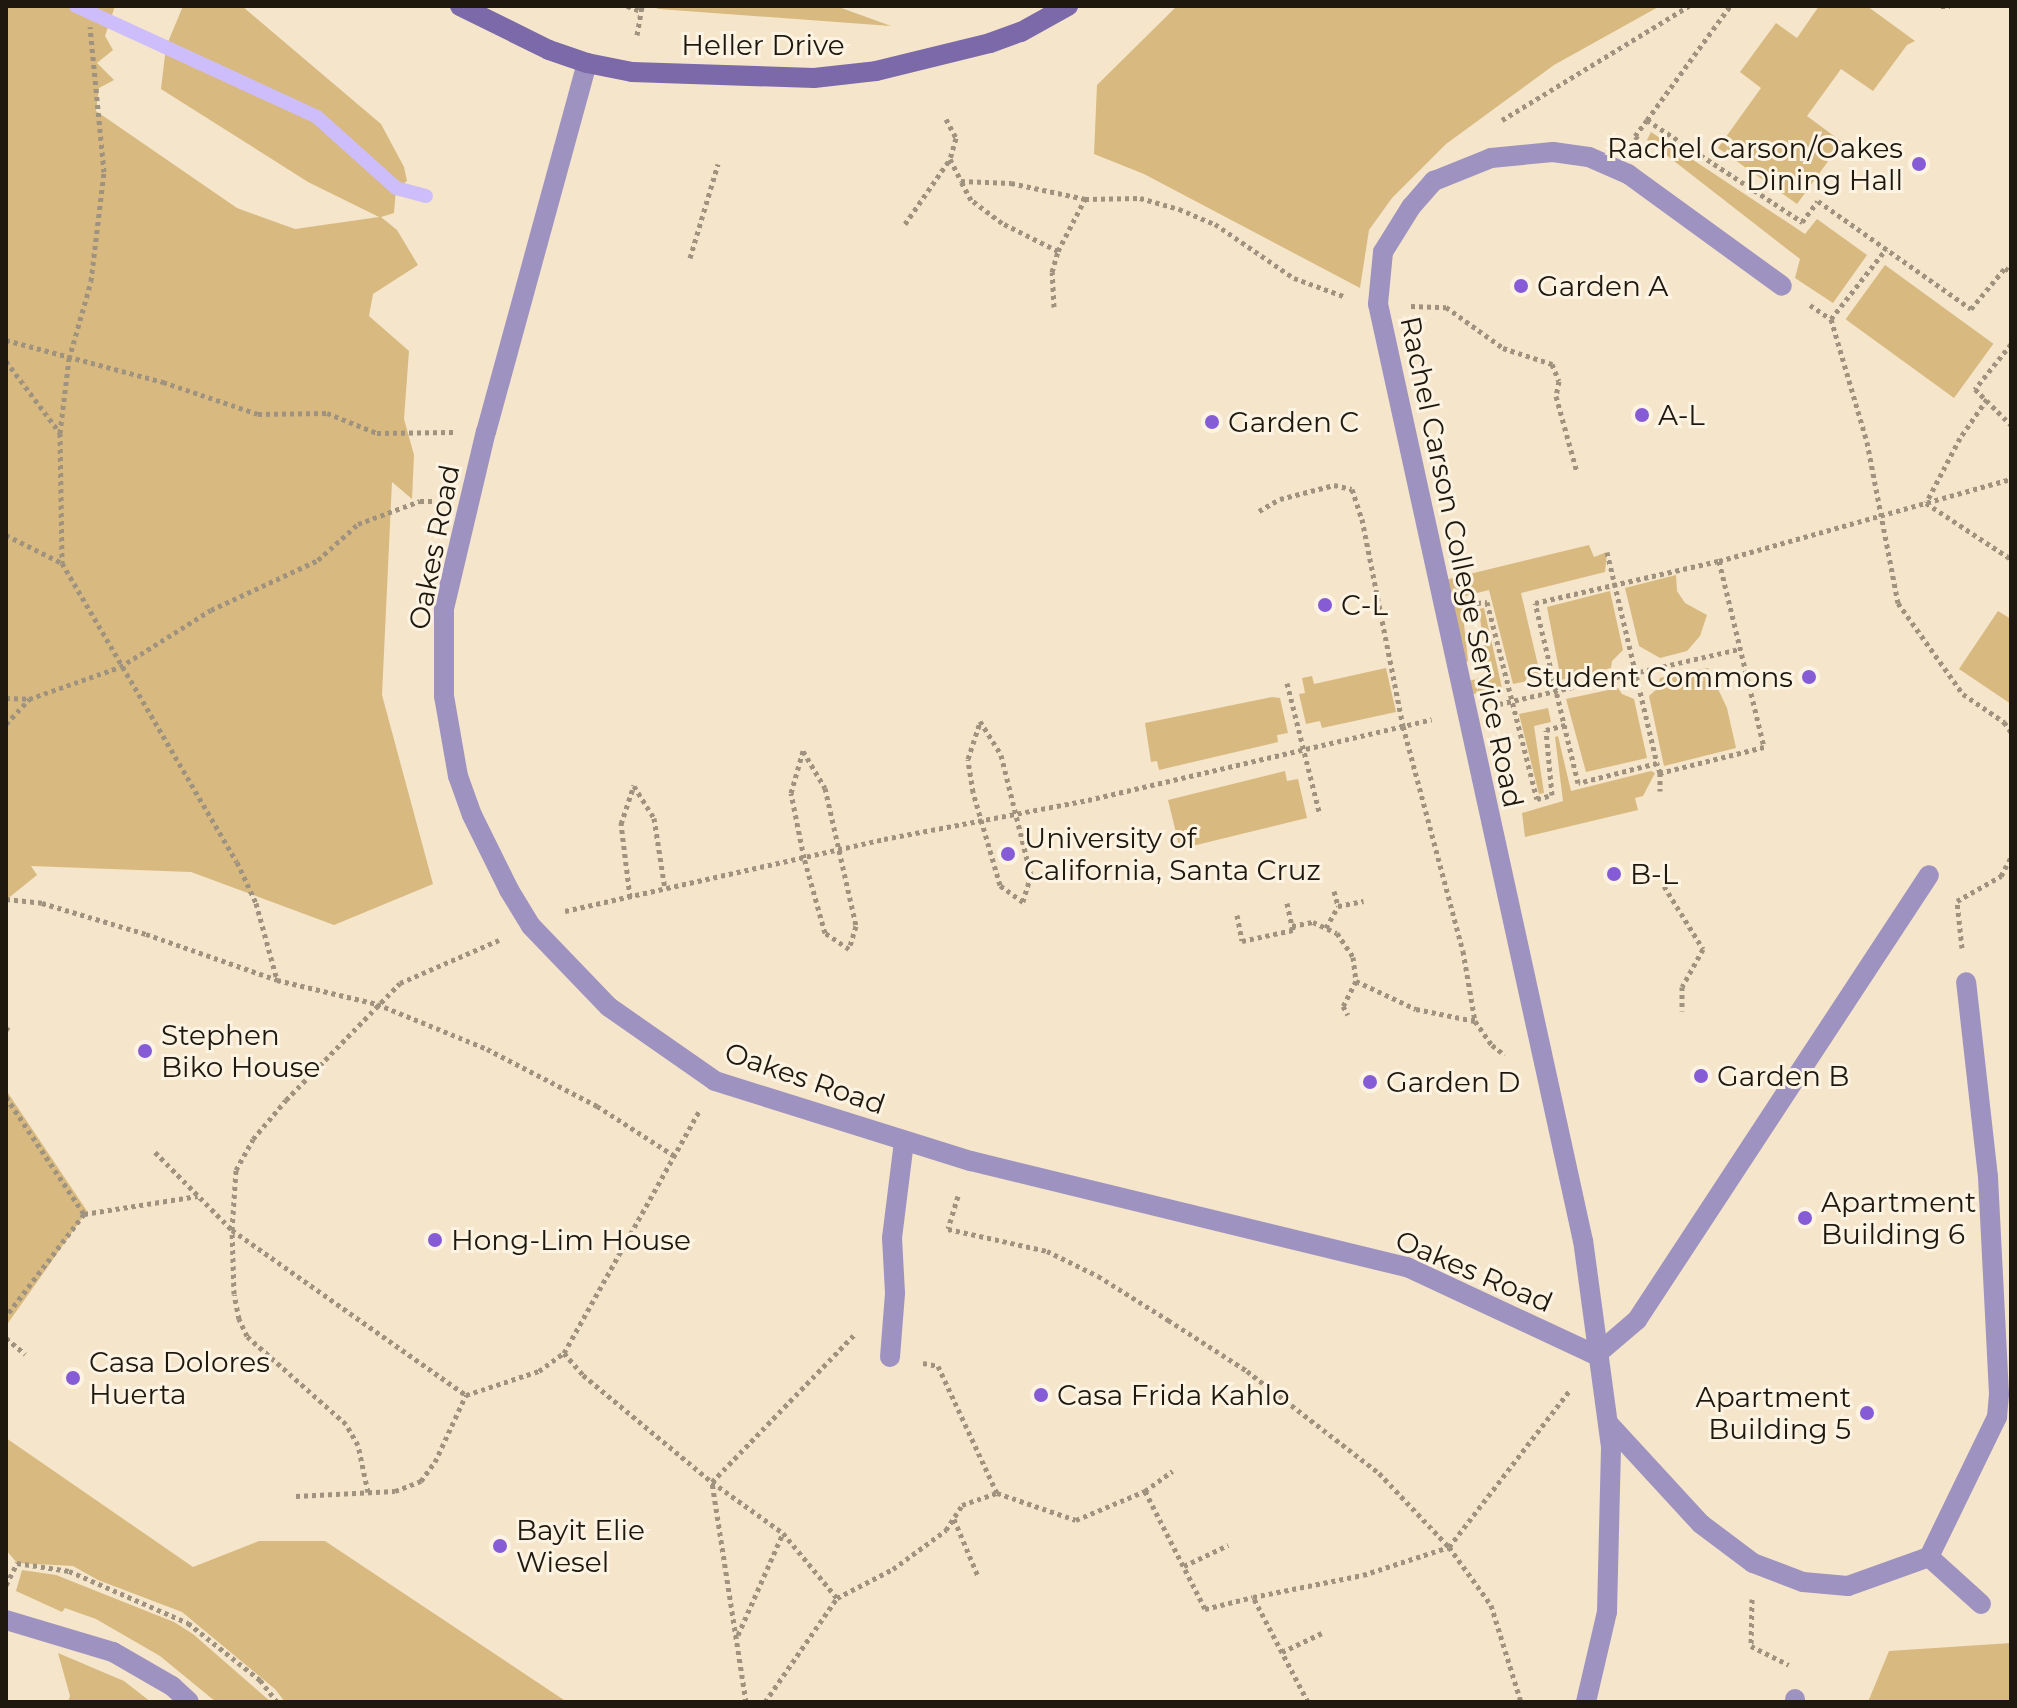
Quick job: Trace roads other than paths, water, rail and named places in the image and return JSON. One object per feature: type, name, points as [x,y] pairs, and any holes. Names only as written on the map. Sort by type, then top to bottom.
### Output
[{"type":"main road","name":"Heller Drive","points":[[460,6],[549,50],[587,63],[632,72],[737,78],[830,76],[876,71],[990,43],[1021,32],[1068,6]]},
{"type":"street","name":"Oakes Road","points":[[587,63],[486,431],[444,609],[444,696],[458,776],[472,815],[509,890],[531,926],[566,966],[609,1007],[715,1081],[971,1161],[1407,1267],[1596,1355]]},
{"type":"street","name":"Rachel Carson College Service Road","points":[[1586,1702],[1607,1612],[1611,1447],[1596,1355],[1583,1241],[1378,304],[1383,252],[1411,207],[1434,181],[1491,158],[1527,152],[1589,157],[1628,174],[1782,286]]},
{"type":"street","points":[[1596,1355],[1637,1320],[1929,875]]},
{"type":"street","points":[[1608,1423],[1701,1524],[1753,1563],[1803,1582],[1848,1586],[1929,1557],[1997,1417],[1999,1394],[1988,1177],[1966,982]]},
{"type":"street","points":[[890,1357],[895,1293],[892,1238],[904,1141]]},
{"type":"street","points":[[1929,1557],[1949,1579],[1981,1604]]},
{"type":"street","points":[[6,1620],[113,1652],[172,1686],[189,1702]]},
{"type":"waterway","points":[[76,6],[317,117],[396,188],[426,196]]},
{"type":"place","name":"Rachel Carson/Oakes Dining Hall","points":[[1919,164]]},
{"type":"place","name":"Garden A","points":[[1521,286]]},
{"type":"place","name":"A-L","points":[[1642,415]]},
{"type":"place","name":"Garden C","points":[[1212,422]]},
{"type":"place","name":"C-L","points":[[1325,605]]},
{"type":"place","name":"Student Commons","points":[[1809,677]]},
{"type":"place","name":"University of California, Santa Cruz","points":[[1008,854]]},
{"type":"place","name":"B-L","points":[[1614,874]]},
{"type":"place","name":"Stephen Biko House","points":[[145,1051]]},
{"type":"place","name":"Garden B","points":[[1701,1076]]},
{"type":"place","name":"Garden D","points":[[1370,1082]]},
{"type":"place","name":"Apartment Building 6","points":[[1805,1218]]},
{"type":"place","name":"Hong-Lim House","points":[[435,1240]]},
{"type":"place","name":"Casa Dolores Huerta","points":[[73,1378]]},
{"type":"place","name":"Casa Frida Kahlo","points":[[1041,1395]]},
{"type":"place","name":"Apartment Building 5","points":[[1867,1413]]},
{"type":"place","name":"Bayit Elie Wiesel","points":[[500,1546]]}]
